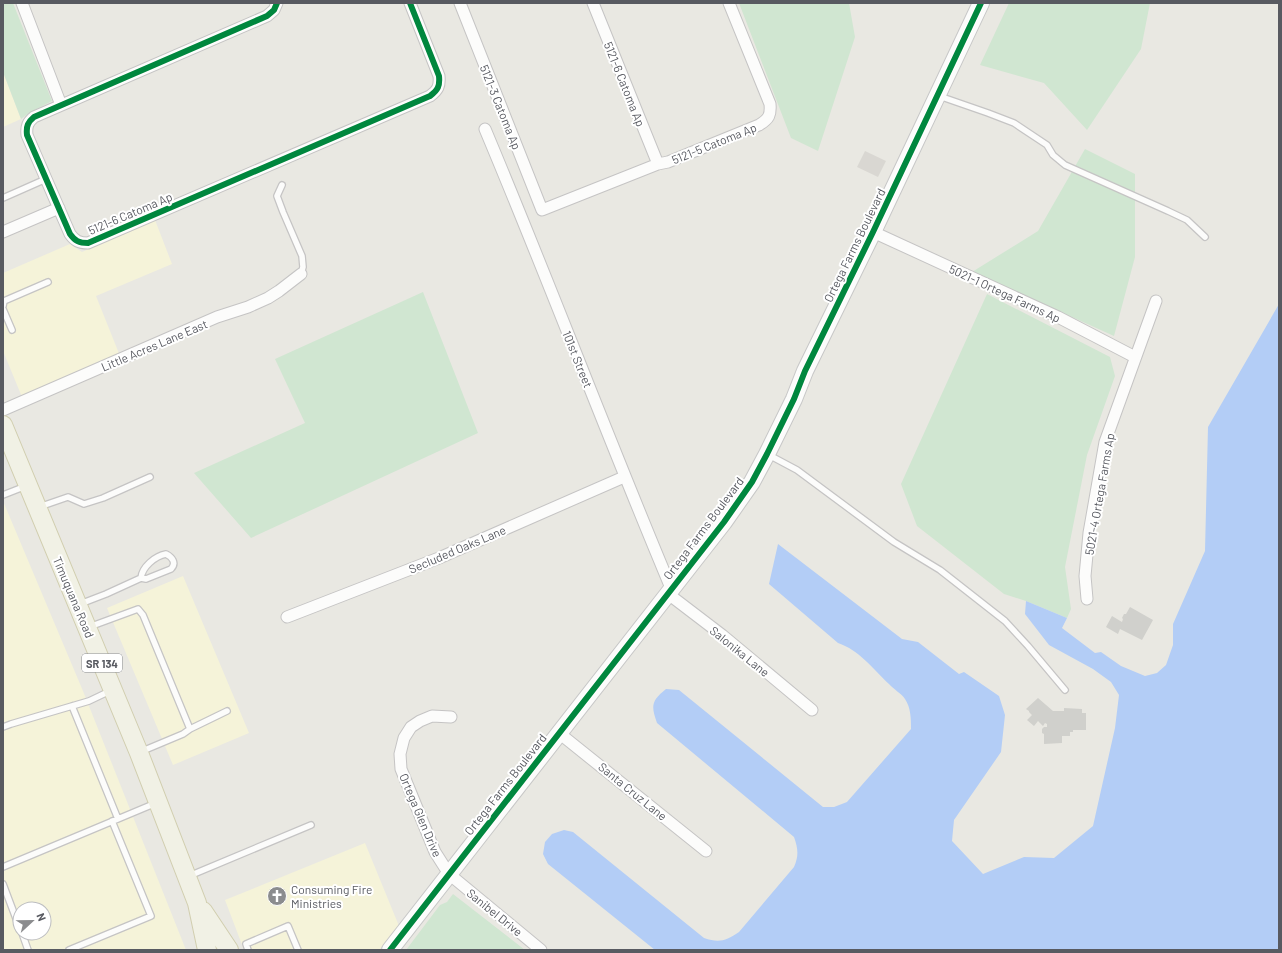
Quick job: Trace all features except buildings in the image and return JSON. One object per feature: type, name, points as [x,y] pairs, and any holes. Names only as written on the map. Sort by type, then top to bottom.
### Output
[{"type":"main road","name":"Timuquana Road","points":[[3,425],[139,753],[187,876],[197,903],[206,950]]},
{"type":"main road","name":"Timuquana Road","points":[[197,903],[229,950]]},
{"type":"street","points":[[22,3],[61,105]]},
{"type":"street","name":"5121-6 Catoma Ap","points":[[277,3],[274,10],[267,16],[61,105],[34,117],[29,121],[26,127],[27,135],[70,234],[76,241],[88,243],[430,96],[436,92],[440,84],[439,76],[410,3]]},
{"type":"street","points":[[461,5],[472,3]]},
{"type":"street","name":"5121-6 Catoma Ap","points":[[593,3],[658,164]]},
{"type":"street","name":"5121-5 Catoma Ap","points":[[542,210],[658,164],[668,162],[759,125],[767,120],[771,112],[770,104],[729,3]]},
{"type":"street","name":"Ortega Farms Boulevard","points":[[390,950],[728,517],[752,482],[794,399],[805,371],[873,232],[981,3]]},
{"type":"street","name":"5121-3 Catoma Ap","points":[[461,5],[542,210]]},
{"type":"street","name":"101st Street","points":[[485,129],[522,218],[669,591]]},
{"type":"street","points":[[3,232],[59,208]]},
{"type":"street","name":"5021-1 Ortega Farms Ap","points":[[873,232],[1058,317],[1135,357]]},
{"type":"street","name":"Little Acres Lane East","points":[[3,410],[217,317],[248,307],[279,291],[301,274]]},
{"type":"street","name":"5021-4 Ortega Farms Ap","points":[[1087,599],[1085,576],[1089,533],[1105,442],[1156,301]]},
{"type":"street","name":"Secluded Oaks Lane","points":[[287,617],[439,558],[624,477]]},
{"type":"street","name":"Salonika Lane","points":[[669,591],[812,710]]},
{"type":"street","name":"Ortega Glen Drive","points":[[449,874],[435,852],[401,769],[400,754],[404,738],[411,727],[432,716],[452,717]]},
{"type":"street","name":"Santa Cruz Lane","points":[[559,733],[706,851]]},
{"type":"street","name":"Sanibel Drive","points":[[449,874],[541,950]]},
{"type":"lane","points":[[937,95],[1014,123],[1047,145],[1053,155],[1065,165],[1187,220],[1205,238]]},
{"type":"lane","points":[[3,198],[46,179]]},
{"type":"lane","points":[[282,185],[277,196],[302,256],[304,267],[301,274]]},
{"type":"lane","points":[[12,330],[3,307],[4,301],[48,282]]},
{"type":"lane","points":[[767,454],[797,470],[894,542],[940,570],[999,616],[1028,646],[1065,690]]},
{"type":"lane","points":[[37,507],[68,497],[84,504],[97,500],[150,477]]},
{"type":"lane","points":[[3,496],[28,486]]},
{"type":"lane","points":[[78,605],[141,578],[146,579],[171,569],[174,567],[172,558],[166,554],[153,560],[143,570],[141,578]]},
{"type":"lane","points":[[87,628],[138,609],[143,615],[190,729]]},
{"type":"lane","points":[[3,727],[72,706],[113,690]]},
{"type":"lane","points":[[72,706],[118,819]]},
{"type":"lane","points":[[139,753],[183,734],[227,711]]},
{"type":"lane","points":[[3,867],[158,802]]},
{"type":"lane","points":[[68,950],[151,916],[112,821]]},
{"type":"lane","points":[[187,876],[311,825]]},
{"type":"lane","points":[[3,884],[12,908]]},
{"type":"lane","points":[[248,950],[246,944],[288,926],[298,950]]},
{"type":"shaded area","points":[[3,72],[21,119],[3,127]]},
{"type":"shaded area","points":[[865,151],[886,161],[878,177],[857,167]]},
{"type":"shaded area","points":[[155,220],[172,264],[96,296],[120,356],[22,397],[3,351],[3,273],[70,244],[82,252]]},
{"type":"shaded area","points":[[3,501],[83,691],[186,950],[3,950]]},
{"type":"shaded area","points":[[183,576],[249,733],[173,765],[107,608]]},
{"type":"shaded area","points":[[365,843],[399,926],[379,950],[244,950],[225,900]]},
{"type":"green space","points":[[3,3],[13,3],[52,101],[21,119],[3,72]]},
{"type":"green space","points":[[739,3],[849,3],[855,37],[818,151],[791,138]]},
{"type":"green space","points":[[1009,3],[1150,3],[1141,49],[1087,130],[1044,83],[980,65]]},
{"type":"green space","points":[[1085,149],[1135,174],[1135,257],[1114,336],[972,272],[1038,231]]},
{"type":"green space","points":[[423,292],[478,433],[251,538],[194,473],[305,423],[275,359]]},
{"type":"green space","points":[[987,294],[1110,357],[1115,376],[1087,455],[1065,567],[1071,609],[1067,618],[1026,601],[1004,594],[917,526],[901,484]]},
{"type":"green space","points":[[453,894],[525,950],[406,950],[440,905],[447,902]]},
{"type":"water","points":[[1279,304],[1279,950],[655,950],[548,864],[543,854],[545,842],[552,834],[564,830],[573,832],[704,938],[718,941],[726,939],[739,932],[794,867],[796,863],[797,848],[794,837],[657,723],[653,708],[657,697],[666,689],[679,690],[823,807],[834,807],[847,802],[911,729],[910,710],[905,699],[859,655],[846,646],[838,643],[769,584],[778,544],[902,639],[918,642],[959,674],[964,672],[999,696],[1005,715],[1001,752],[954,820],[952,841],[983,874],[1024,857],[1054,858],[1093,826],[1115,728],[1119,695],[1111,682],[1093,669],[1049,645],[1025,614],[1026,601],[1067,618],[1062,628],[1095,653],[1101,652],[1121,666],[1145,676],[1157,673],[1166,665],[1173,645],[1173,624],[1205,551],[1208,427]]},
{"type":"cycle path","points":[[277,3],[274,10],[267,16],[34,117],[30,121],[27,127],[27,135],[70,234],[74,238],[80,242],[88,243],[430,96],[438,88],[439,76],[410,3]]},
{"type":"cycle path","points":[[390,950],[724,522],[752,482],[794,399],[805,371],[873,232],[981,3]]},
{"type":"place","name":"Consuming Fire Ministries","points":[[277,896]]}]
